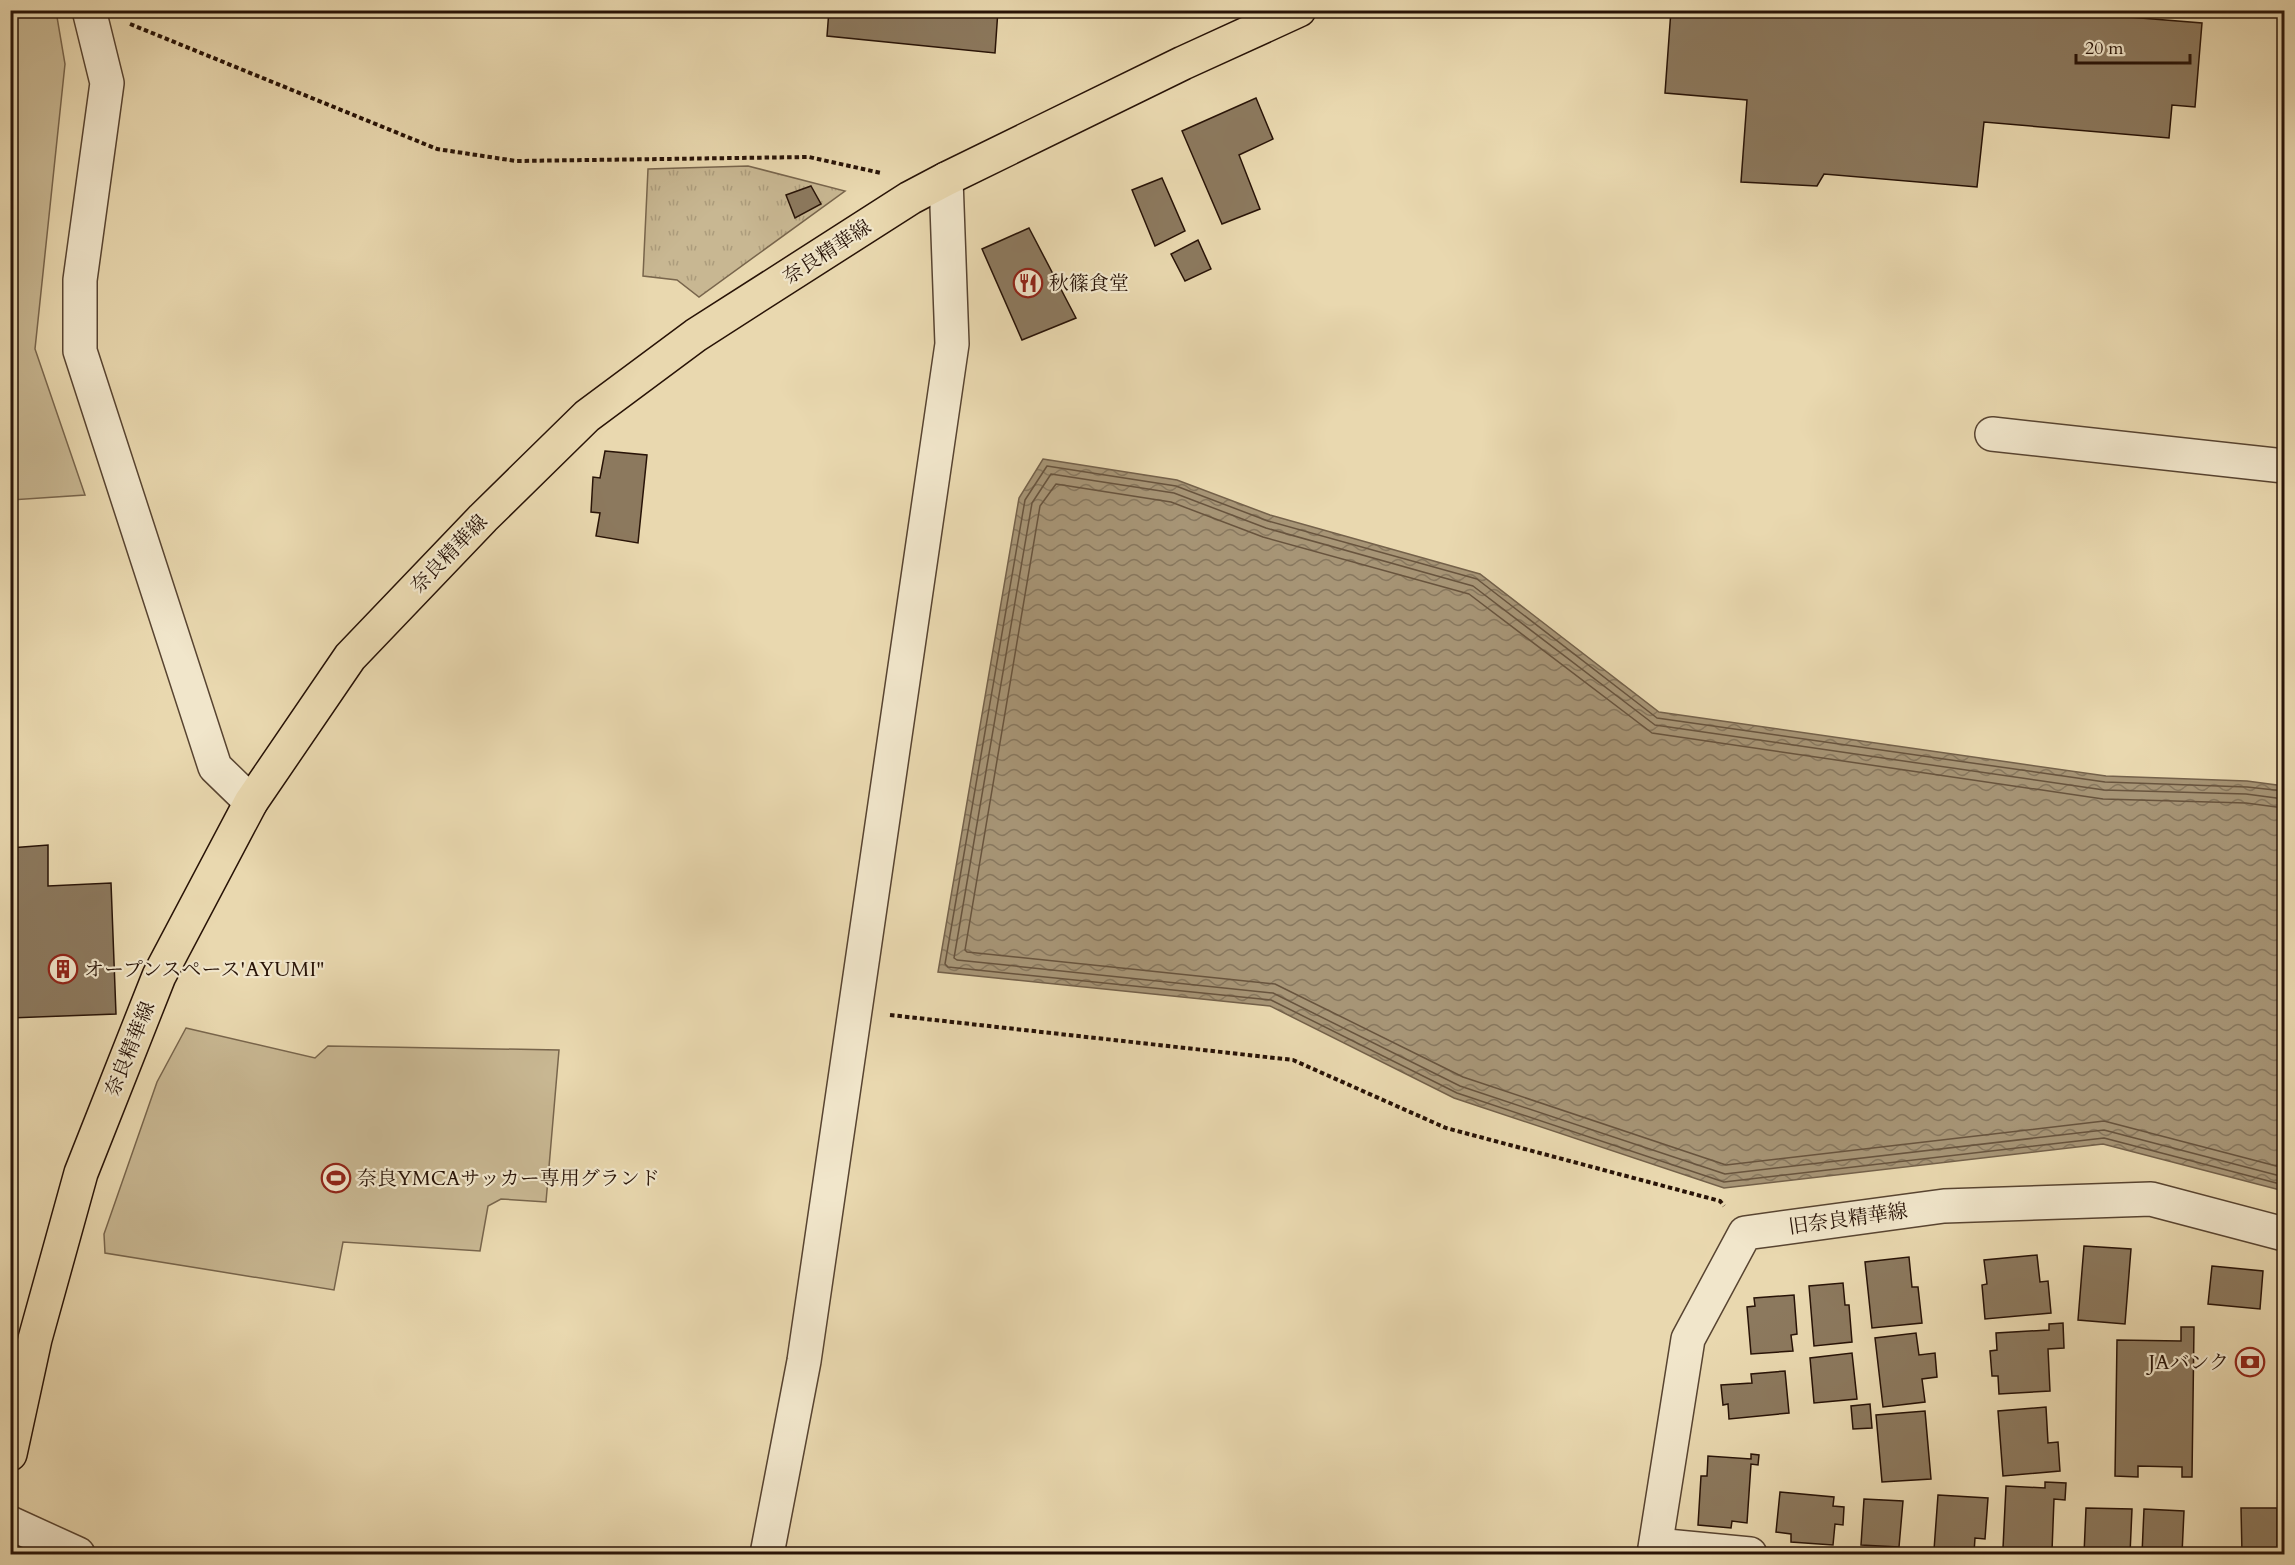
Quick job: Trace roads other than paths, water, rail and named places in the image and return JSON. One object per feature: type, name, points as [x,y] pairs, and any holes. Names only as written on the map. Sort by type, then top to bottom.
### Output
[{"type":"main road","name":"奈良精華線","points":[[10,1454],[35,1339],[81,1173],[159,976],[251,802],[350,657],[483,518],[587,416],[696,335],[910,198],[1183,63],[1299,10]]},
{"type":"street","points":[[89,10],[108,83],[80,280],[81,351],[215,767],[251,802]]},
{"type":"street","points":[[767,1554],[804,1361],[952,344],[946,179]]},
{"type":"street","points":[[1992,434],[2284,466]]},
{"type":"street","name":"旧奈良精華線","points":[[1655,1550],[1688,1339],[1745,1233],[1944,1206],[2151,1199],[2284,1234]]},
{"type":"street","points":[[10,1523],[78,1554]]},
{"type":"street","points":[[1655,1550],[1750,1554]]},
{"type":"water","points":[[1043,459],[1177,480],[1270,515],[1480,574],[1659,712],[2106,776],[2247,781],[2284,786],[2284,1191],[2103,1144],[1724,1188],[1454,1098],[1270,1006],[938,972],[1019,498]]},
{"type":"place","name":"秋篠食堂","points":[[1028,283]]},
{"type":"place","name":"オープンスペース'AYUMI\"","points":[[63,969]]},
{"type":"place","name":"奈良YMCAサッカー専用グランド","points":[[336,1178]]},
{"type":"place","name":"JAバンク","points":[[2250,1362]]}]
